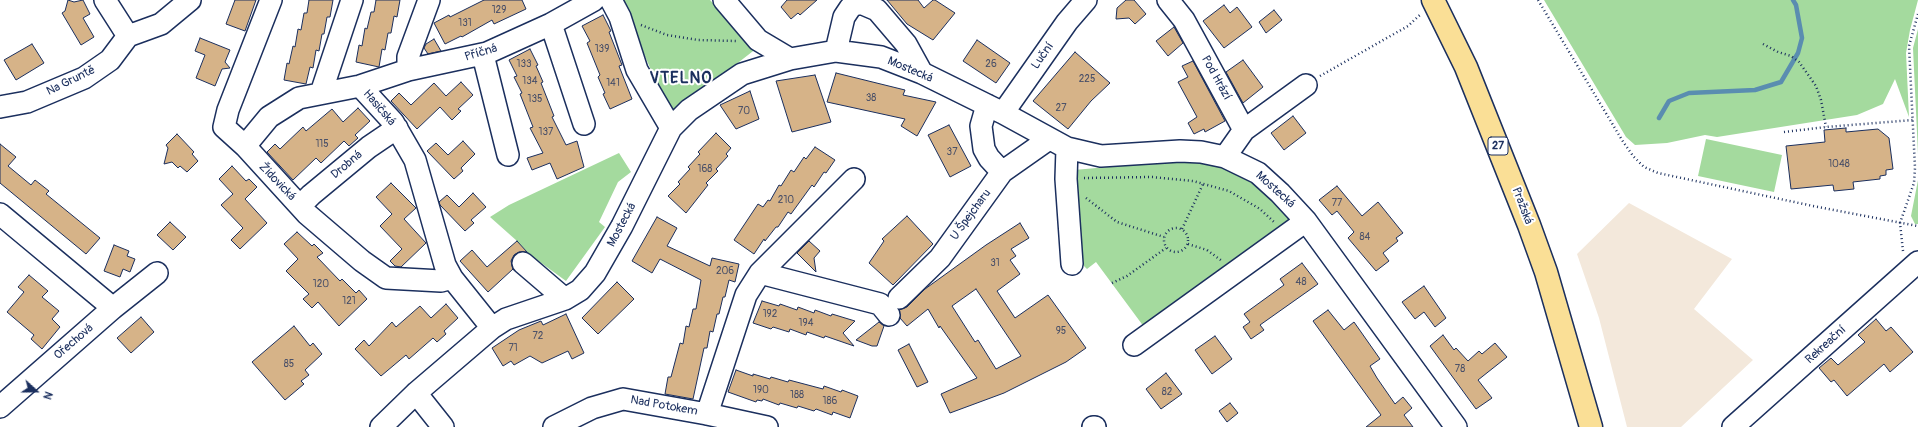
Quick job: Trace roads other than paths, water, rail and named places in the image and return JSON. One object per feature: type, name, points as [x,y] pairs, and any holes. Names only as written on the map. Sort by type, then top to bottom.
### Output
[{"type":"main road","name":"Pražská","points":[[1433,0],[1466,67],[1529,225],[1546,272],[1590,425]]},
{"type":"street","points":[[105,0],[128,36],[161,24],[190,0]]},
{"type":"street","name":"Židovická","points":[[271,0],[228,110],[224,127],[245,146],[300,206],[362,261],[386,278],[441,281],[452,278]]},
{"type":"street","points":[[321,93],[352,0]]},
{"type":"street","points":[[408,70],[408,57],[429,0]]},
{"type":"street","name":"Příčná","points":[[360,86],[408,70],[483,55],[551,24],[594,0]]},
{"type":"street","points":[[724,0],[758,40],[790,59]]},
{"type":"street","name":"Luční","points":[[1002,172],[989,158],[984,149],[981,126],[1086,0]]},
{"type":"street","name":"Pod Hrází","points":[[1168,0],[1184,20],[1244,130]]},
{"type":"street","points":[[836,51],[844,17],[850,8],[855,4],[863,4],[877,10],[906,44],[922,73]]},
{"type":"street","points":[[615,8],[637,70],[671,128]]},
{"type":"street","points":[[551,24],[584,124]]},
{"type":"street","name":"Na Gruntě","points":[[0,107],[26,102],[84,78],[110,60],[128,36]]},
{"type":"street","name":"Mostecká","points":[[381,427],[416,393],[492,328],[506,319],[566,299],[580,290],[595,273],[622,226],[671,128],[689,110],[742,74],[790,59],[836,51],[881,57],[922,73],[1058,144],[1101,156],[1180,151],[1201,152],[1225,157],[1258,173],[1280,193],[1306,221],[1456,427]]},
{"type":"street","points":[[483,55],[508,155]]},
{"type":"street","points":[[1225,157],[1244,130],[1306,85]]},
{"type":"street","name":"Hasičská","points":[[245,146],[269,117],[299,98],[360,86],[393,122],[415,160],[446,265],[452,278],[492,328]]},
{"type":"street","name":"Drobná","points":[[300,206],[311,194],[369,147],[397,128]]},
{"type":"street","points":[[1058,144],[1066,178],[1072,264]]},
{"type":"street","name":"U Špejcharu","points":[[760,273],[880,304],[894,306],[940,258],[1002,172],[1058,144]]},
{"type":"street","name":"Nad Potokem","points":[[707,414],[746,295],[760,273],[854,179]]},
{"type":"street","points":[[0,214],[113,308]]},
{"type":"street","points":[[1134,345],[1306,221]]},
{"type":"street","points":[[523,263],[566,299]]},
{"type":"street","name":"Rekreační","points":[[1733,427],[1912,268]]},
{"type":"street","name":"Ořechová","points":[[0,407],[113,308],[157,273]]},
{"type":"street","points":[[416,393],[443,427]]},
{"type":"street","name":"Nad Potokem","points":[[554,427],[592,408],[623,399],[707,414],[767,427]]},
{"type":"waterway","points":[[1659,118],[1669,101],[1689,93],[1755,90],[1781,82],[1798,53],[1802,38],[1796,5],[1793,0]]},
{"type":"district","name":"VTELNO","points":[[681,79]]}]
